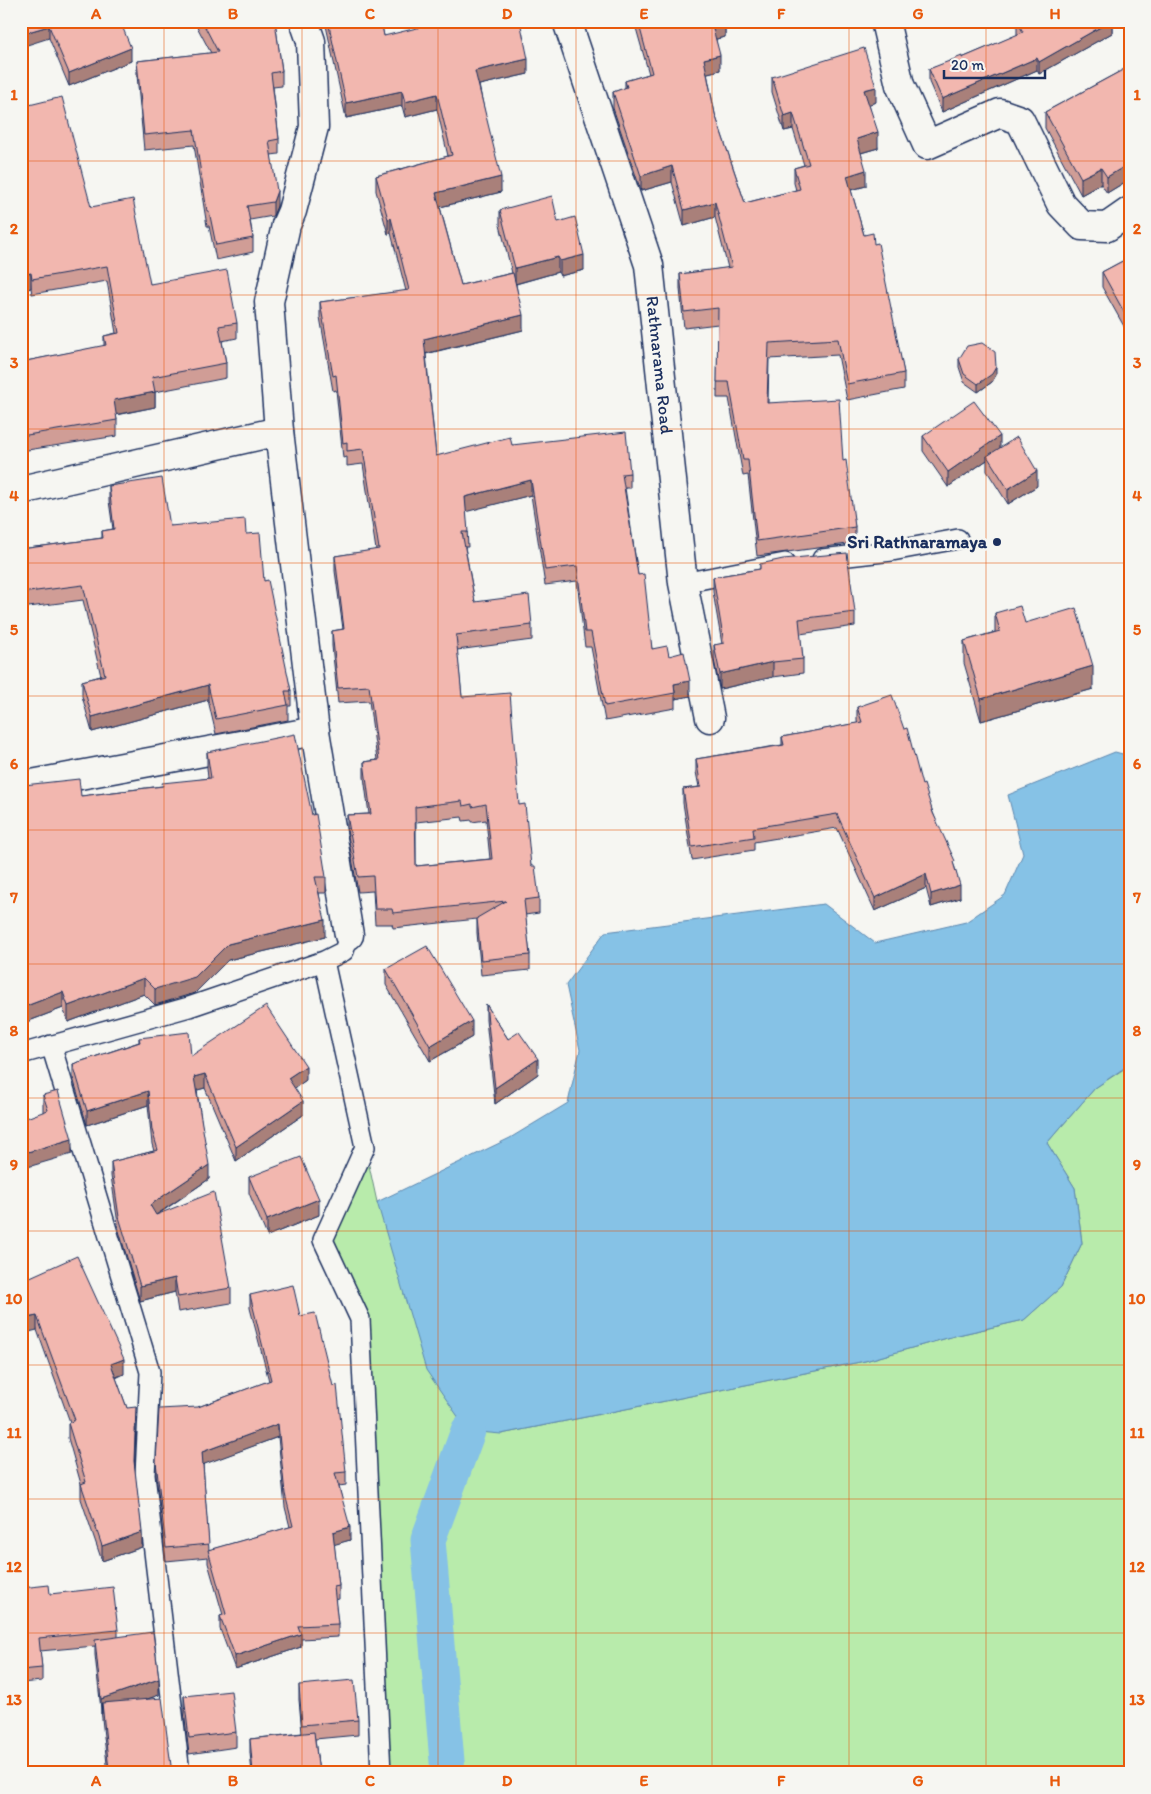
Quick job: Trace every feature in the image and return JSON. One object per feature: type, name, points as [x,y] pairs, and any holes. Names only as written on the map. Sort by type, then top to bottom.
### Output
[{"type":"street","points":[[304,21],[311,41],[314,127],[292,211],[286,225],[269,302],[279,431],[315,731],[350,935]]},
{"type":"street","name":"Rathnarama Road","points":[[567,21],[648,265],[683,583],[710,718]]},
{"type":"street","points":[[885,21],[900,85],[927,145],[1000,113],[1020,120],[1061,204],[1082,226],[1107,227],[1130,212]]},
{"type":"street","points":[[21,490],[279,431]]},
{"type":"street","points":[[21,786],[315,731]]},
{"type":"lane","points":[[683,583],[804,561],[892,550],[958,539]]},
{"type":"lane","points":[[21,1054],[189,1007],[324,961],[344,951],[350,935]]},
{"type":"lane","points":[[324,961],[365,1147],[323,1240],[360,1319],[382,1773]]},
{"type":"lane","points":[[51,1045],[150,1372],[145,1475],[180,1773]]},
{"type":"green space","points":[[1130,1065],[1130,1773],[381,1773],[360,1319],[323,1240],[365,1147],[377,1202],[501,1434],[865,1361],[958,1335],[1024,1320],[1061,1287],[1082,1243],[1075,1188],[1047,1143],[1095,1088]]},
{"type":"water","points":[[1115,752],[1130,756],[1130,1064],[1095,1088],[1047,1143],[1075,1188],[1082,1243],[1061,1287],[1024,1320],[958,1335],[865,1361],[501,1434],[468,1431],[426,1370],[377,1202],[510,1138],[568,1103],[580,1050],[566,985],[605,932],[824,904],[875,943],[966,922],[1005,895],[1023,854],[1008,795]]},
{"type":"building","points":[[21,21],[120,21],[131,48],[69,73],[49,26],[21,34]]},
{"type":"building","points":[[202,21],[275,21],[282,71],[271,73],[279,139],[269,141],[277,191],[273,202],[247,206],[253,238],[216,245],[209,211],[207,211],[194,130],[144,135],[137,61],[218,52]]},
{"type":"building","points":[[328,21],[381,21],[384,36],[446,21],[520,21],[528,59],[475,71],[501,177],[436,193],[461,285],[513,273],[523,315],[424,339],[436,456],[510,437],[512,445],[626,432],[630,473],[622,474],[638,575],[644,574],[652,649],[667,646],[669,656],[684,652],[690,681],[674,684],[675,693],[605,706],[591,632],[585,632],[577,566],[545,570],[531,480],[465,497],[468,532],[462,532],[475,602],[529,595],[532,625],[456,635],[462,697],[510,693],[519,805],[525,804],[531,866],[535,866],[539,898],[524,900],[530,955],[481,960],[477,918],[506,901],[393,913],[392,909],[375,909],[373,876],[358,877],[347,815],[371,814],[364,762],[379,760],[369,686],[338,688],[332,631],[344,629],[335,556],[379,549],[363,449],[347,451],[347,442],[343,443],[336,375],[333,376],[320,302],[409,290],[391,218],[388,219],[376,176],[452,155],[437,94],[405,102],[402,91],[346,103]],"holes":[[[462,801],[463,806],[472,804],[472,807],[486,804],[492,859],[416,866],[415,807]]]},
{"type":"building","points":[[638,21],[725,21],[712,25],[720,55],[704,59],[715,114],[745,203],[800,189],[794,168],[809,164],[793,113],[784,116],[772,77],[864,48],[876,87],[864,90],[878,132],[857,139],[866,170],[847,176],[864,235],[873,233],[874,244],[878,243],[904,373],[847,384],[838,339],[769,343],[767,403],[839,399],[843,461],[846,460],[855,527],[757,541],[748,460],[743,460],[729,382],[717,382],[718,308],[684,312],[680,274],[732,267],[715,202],[684,210],[672,166],[641,176],[613,92],[627,87],[625,81],[652,73]]},
{"type":"building","points":[[1017,21],[1111,21],[1039,62],[1037,58],[942,99],[929,69],[962,56],[962,58],[1023,32]]},
{"type":"building","points":[[1130,66],[1130,163],[1107,177],[1101,168],[1081,178],[1045,112]]},
{"type":"building","points":[[62,97],[91,207],[133,199],[150,284],[227,270],[237,323],[219,326],[226,363],[152,377],[155,392],[114,400],[117,420],[21,436],[21,362],[106,345],[104,336],[119,333],[107,266],[32,279],[31,273],[21,275],[21,107]]},
{"type":"building","points":[[552,196],[558,222],[575,217],[584,255],[560,261],[558,257],[515,268],[500,210]]},
{"type":"building","points":[[1130,257],[1130,323],[1102,272]]},
{"type":"building","points":[[982,343],[995,352],[996,367],[992,374],[978,384],[964,374],[959,359],[967,346]]},
{"type":"building","points":[[974,401],[1000,436],[948,472],[923,436]]},
{"type":"building","points":[[1017,437],[1037,471],[1008,489],[987,456]]},
{"type":"building","points":[[162,478],[170,526],[245,519],[246,534],[260,533],[264,581],[268,580],[291,691],[285,691],[288,705],[216,719],[208,685],[92,717],[82,681],[105,675],[83,585],[21,593],[21,549],[103,538],[102,531],[114,529],[109,486]]},
{"type":"building","points":[[847,553],[855,612],[799,619],[803,659],[773,662],[720,674],[714,645],[724,643],[713,577],[760,569],[760,564],[783,559]]},
{"type":"building","points":[[1020,606],[1025,623],[1076,608],[1093,666],[981,699],[964,641],[1000,631],[995,613]]},
{"type":"building","points":[[892,695],[904,729],[907,728],[922,785],[924,784],[933,813],[955,861],[953,862],[960,885],[931,894],[926,874],[875,898],[837,814],[753,828],[754,837],[692,847],[683,789],[701,787],[696,759],[784,745],[782,737],[862,722],[857,707]]},
{"type":"building","points":[[295,734],[312,815],[316,814],[326,877],[315,877],[325,920],[228,944],[195,977],[155,989],[144,978],[68,1006],[63,992],[21,1008],[21,785],[79,779],[81,796],[163,786],[162,783],[211,778],[207,752]]},
{"type":"building","points":[[427,946],[472,1021],[430,1046],[386,969]]},
{"type":"building","points":[[486,1004],[508,1039],[519,1032],[538,1059],[495,1088]]},
{"type":"building","points":[[266,1006],[306,1066],[288,1078],[303,1101],[236,1147],[205,1074],[194,1077],[209,1165],[150,1205],[156,1215],[214,1192],[231,1288],[178,1297],[175,1278],[140,1286],[119,1217],[111,1162],[158,1150],[152,1130],[148,1091],[87,1111],[73,1064],[140,1042],[139,1038],[189,1032],[191,1056]]},
{"type":"building","points":[[58,1091],[72,1139],[21,1154],[21,1120],[48,1110],[43,1095]]},
{"type":"building","points":[[301,1157],[319,1199],[267,1220],[249,1177]]},
{"type":"building","points":[[77,1256],[124,1359],[111,1364],[127,1408],[136,1407],[134,1461],[142,1532],[102,1546],[81,1484],[86,1482],[68,1423],[75,1420],[37,1316],[21,1319],[21,1260],[24,1259],[28,1278]]},
{"type":"building","points":[[293,1285],[300,1316],[315,1313],[333,1386],[337,1385],[346,1472],[335,1473],[350,1527],[333,1532],[339,1586],[334,1587],[338,1624],[298,1626],[301,1634],[235,1656],[220,1616],[226,1614],[208,1550],[293,1526],[285,1494],[278,1424],[202,1452],[209,1544],[166,1548],[156,1462],[159,1409],[198,1407],[271,1380],[250,1295]]},
{"type":"building","points":[[49,1585],[50,1594],[113,1587],[118,1630],[39,1638],[42,1668],[21,1670],[21,1588]]},
{"type":"building","points":[[153,1632],[159,1679],[101,1699],[95,1640]]},
{"type":"building","points":[[354,1680],[358,1720],[302,1725],[299,1685]]},
{"type":"building","points":[[231,1691],[236,1732],[189,1738],[184,1696]]},
{"type":"building","points":[[162,1698],[172,1773],[113,1773],[113,1770],[109,1770],[102,1703]]},
{"type":"building","points":[[314,1732],[319,1773],[253,1773],[250,1739]]},
{"type":"waterway","points":[[448,1773],[428,1540],[468,1431]]},
{"type":"place","name":"Sri Rathnaramaya","points":[[997,542]]}]
